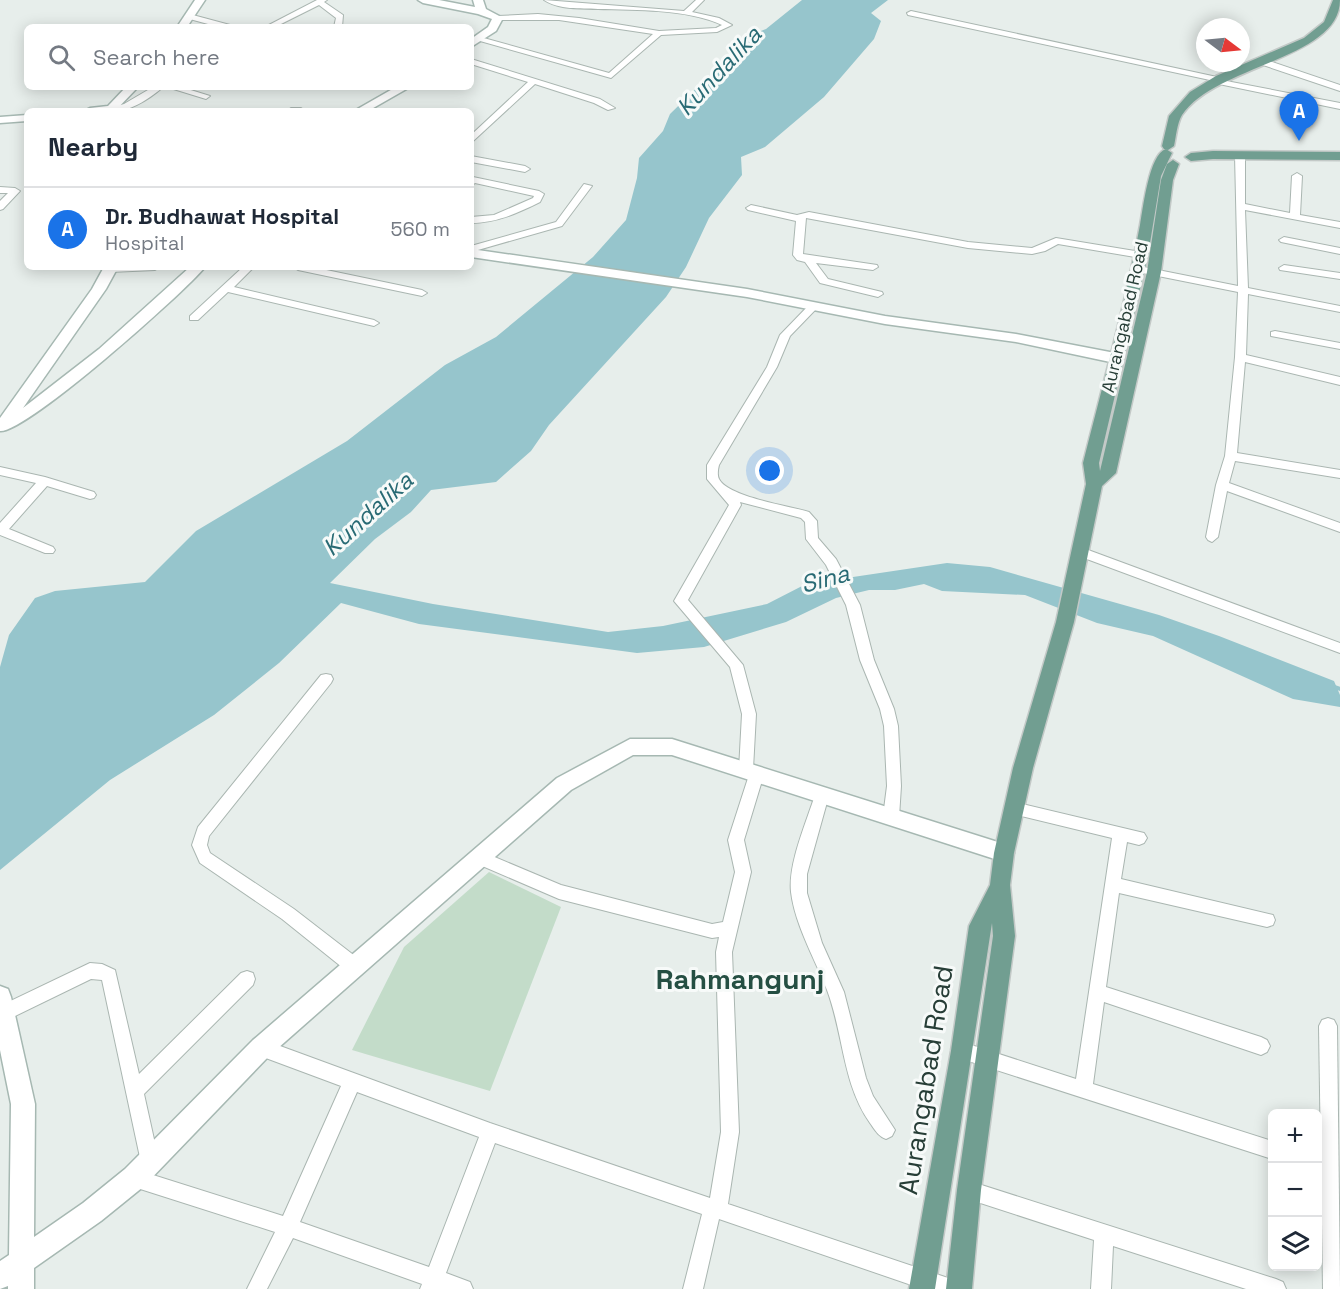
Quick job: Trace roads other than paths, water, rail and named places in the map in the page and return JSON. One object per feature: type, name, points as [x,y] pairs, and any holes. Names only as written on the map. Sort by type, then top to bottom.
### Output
[{"type":"main road","points":[[184,24],[200,0]]},
{"type":"main road","points":[[423,0],[479,5],[498,18],[496,25],[474,42]]},
{"type":"main road","name":"Aurangabad Road","points":[[1094,484],[1108,473],[1154,272],[1167,180],[1178,149],[1185,102],[1215,80],[1312,39],[1338,10],[1338,0]]},
{"type":"main road","points":[[190,15],[214,1]]},
{"type":"main road","points":[[112,108],[129,90]]},
{"type":"main road","points":[[366,108],[398,90]]},
{"type":"main road","points":[[0,120],[24,119]]},
{"type":"main road","points":[[1178,149],[1213,154],[1340,156]]},
{"type":"main road","name":"Aurangabad Road","points":[[959,1289],[969,1190],[1004,936],[1000,885],[1004,853],[1023,768],[1065,622],[1094,484],[1091,463],[1139,262],[1155,176],[1178,149]]},
{"type":"main road","points":[[474,251],[747,293],[885,320],[1016,338],[1115,358]]},
{"type":"main road","points":[[1,428],[99,289],[109,270]]},
{"type":"main road","points":[[1,428],[30,411],[87,366],[195,270]]},
{"type":"main road","points":[[0,1276],[92,1212],[142,1170],[261,1048],[564,784],[630,747],[672,747],[1004,853]]},
{"type":"main road","name":"Aurangabad Road","points":[[922,1285],[962,1051],[980,926],[1000,885]]},
{"type":"main road","points":[[2,1005],[24,1104],[21,1289]]},
{"type":"street","points":[[498,18],[527,17],[659,33],[717,30],[728,25],[722,20],[686,13],[564,5],[548,0],[537,6],[527,17]]},
{"type":"street","points":[[639,9],[641,0]]},
{"type":"street","points":[[686,13],[700,0]]},
{"type":"street","points":[[275,24],[321,1],[340,17],[339,24]]},
{"type":"street","points":[[662,11],[674,2]]},
{"type":"street","points":[[911,13],[1340,106]]},
{"type":"street","points":[[190,15],[218,24]]},
{"type":"street","points":[[474,42],[611,76],[659,33]]},
{"type":"street","points":[[1260,61],[1340,88]]},
{"type":"street","points":[[474,62],[597,101],[611,108]]},
{"type":"street","points":[[474,137],[533,81]]},
{"type":"street","points":[[118,108],[127,106],[154,90]]},
{"type":"street","points":[[183,90],[206,96]]},
{"type":"street","points":[[1212,537],[1222,485],[1231,456],[1240,357],[1243,290],[1240,155]]},
{"type":"street","points":[[474,160],[525,169]]},
{"type":"street","points":[[1295,217],[1297,176]]},
{"type":"street","points":[[474,180],[539,194],[537,200],[521,208],[483,221],[474,220]]},
{"type":"street","points":[[474,250],[559,224],[588,186]]},
{"type":"street","points":[[0,190],[15,191],[0,207]]},
{"type":"street","points":[[1240,206],[1340,225]]},
{"type":"street","points":[[751,208],[800,219],[809,215],[974,246],[1032,251],[1042,249],[1056,241],[1139,262],[1154,272],[1340,309]]},
{"type":"street","points":[[800,219],[798,255],[810,261],[873,267]]},
{"type":"street","points":[[1284,240],[1340,251]]},
{"type":"street","points":[[810,261],[824,281],[878,294]]},
{"type":"street","points":[[1284,268],[1340,276]]},
{"type":"street","points":[[194,318],[246,270]]},
{"type":"street","points":[[312,270],[422,293]]},
{"type":"street","points":[[226,288],[374,323]]},
{"type":"street","points":[[693,1289],[716,1208],[730,1132],[724,952],[743,872],[736,840],[751,772],[749,714],[736,665],[681,601],[733,511],[733,499],[712,481],[710,475],[713,465],[772,367],[785,335],[814,306]]},
{"type":"street","points":[[1275,334],[1340,346]]},
{"type":"street","points":[[1240,357],[1340,381]]},
{"type":"street","points":[[1231,456],[1340,474]]},
{"type":"street","points":[[0,471],[45,481],[90,495]]},
{"type":"street","points":[[45,481],[2,529],[6,534],[49,550]]},
{"type":"street","points":[[1222,485],[1340,528]]},
{"type":"street","points":[[727,494],[810,518],[812,539],[831,562],[853,605],[867,660],[887,709],[891,726],[894,786],[891,817]]},
{"type":"street","points":[[1078,558],[1340,648]]},
{"type":"street","points":[[326,679],[203,832],[199,840],[199,850],[205,858],[288,914],[354,966]]},
{"type":"street","points":[[822,795],[799,874],[799,893],[817,952],[836,992],[860,1086],[866,1102],[885,1130]]},
{"type":"street","points":[[1014,808],[1139,838]]},
{"type":"street","points":[[1083,1089],[1120,834]]},
{"type":"street","points":[[478,857],[559,892],[600,904],[712,931],[729,928]]},
{"type":"street","points":[[1113,884],[1267,920]]},
{"type":"street","points":[[2,1005],[90,971],[105,972],[109,976],[134,1092],[142,1170],[432,1284],[463,1289]]},
{"type":"street","points":[[134,1092],[247,979]]},
{"type":"street","points":[[1097,992],[1261,1047]]},
{"type":"street","points":[[1328,1026],[1323,1167],[1333,1289]]},
{"type":"street","points":[[261,1048],[490,1132],[716,1208],[922,1285],[951,1289]]},
{"type":"street","points":[[962,1051],[1268,1149]]},
{"type":"street","points":[[256,1289],[288,1227],[352,1082]]},
{"type":"street","points":[[432,1284],[490,1132]]},
{"type":"street","points":[[969,1190],[1276,1289]]},
{"type":"street","points":[[1101,1289],[1104,1235]]},
{"type":"water","name":"Kundalika","points":[[802,0],[888,0],[871,13],[881,21],[874,39],[824,97],[765,147],[741,157],[742,175],[709,218],[686,267],[666,297],[549,425],[531,451],[496,482],[431,490],[411,512],[375,539],[330,583],[433,604],[608,632],[663,626],[767,604],[806,584],[947,563],[990,567],[1159,615],[1334,681],[1340,695],[1340,707],[1293,699],[1153,636],[1097,623],[1025,595],[942,591],[924,584],[895,590],[869,590],[836,598],[786,622],[704,647],[637,653],[419,624],[341,603],[279,663],[214,715],[110,780],[0,870],[0,667],[9,635],[35,598],[55,591],[145,582],[196,531],[347,441],[445,365],[496,337],[593,257],[626,220],[637,178],[639,158],[663,131],[670,114],[751,35],[766,29]]},
{"type":"waterway","name":"Sina","points":[[1332,686],[1340,689]]},
{"type":"place","name":"Dr. Budhawat Hospital","points":[[1299,141]]},
{"type":"district","name":"Rahmangunj","points":[[740,979]]}]
